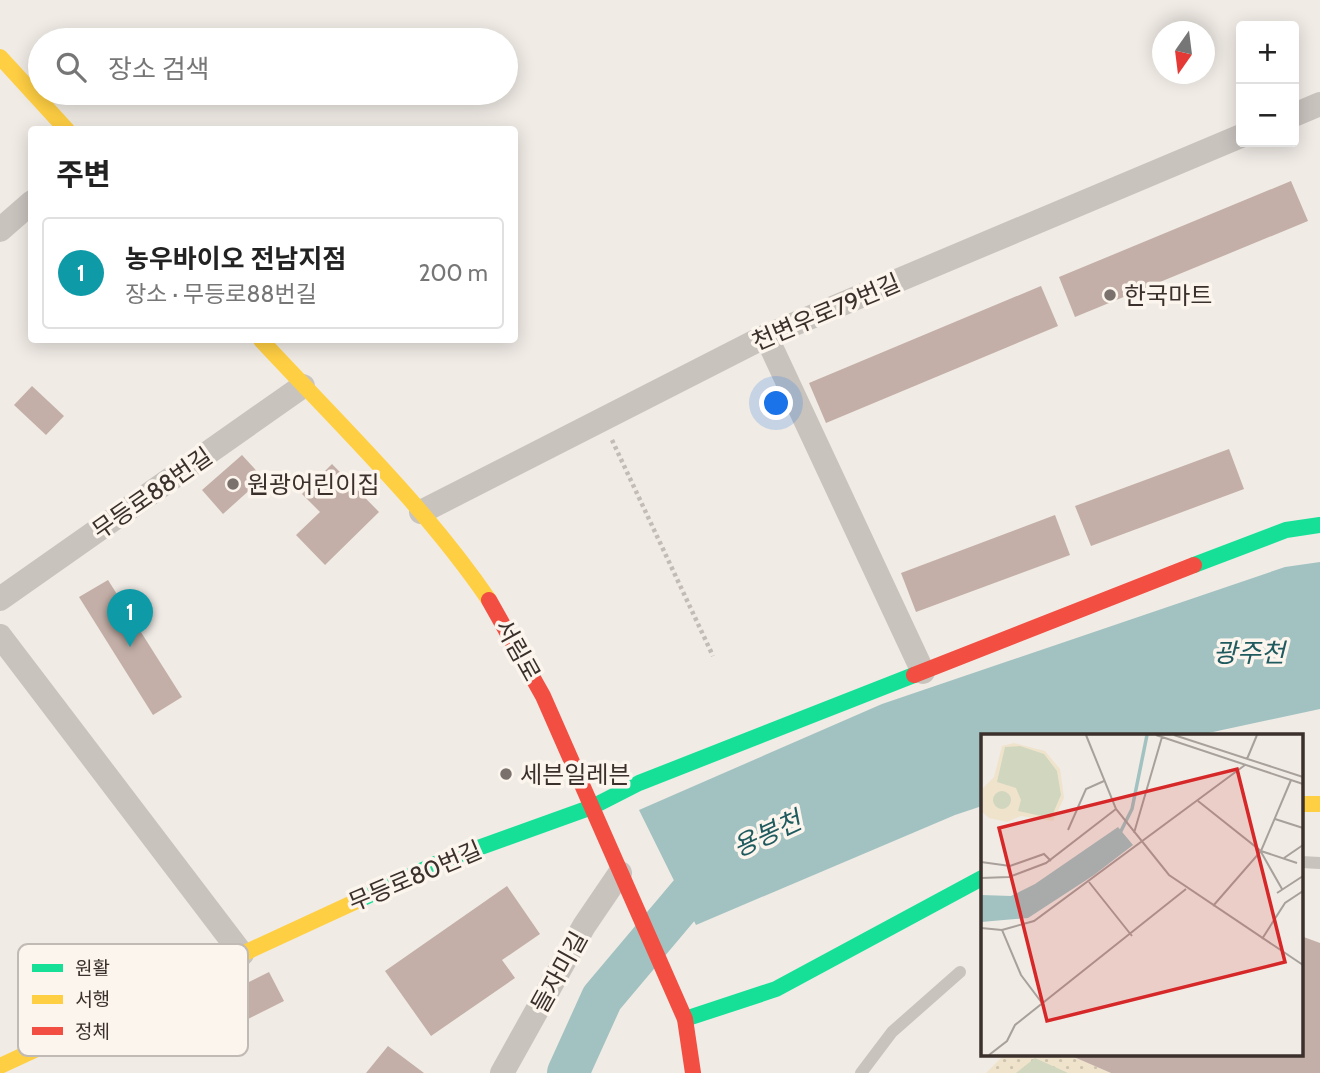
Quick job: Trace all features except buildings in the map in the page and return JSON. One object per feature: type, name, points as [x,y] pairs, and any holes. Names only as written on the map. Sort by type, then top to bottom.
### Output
[{"type":"street","points":[[0,57],[28,88]]},
{"type":"street","points":[[1299,112],[1320,104]]},
{"type":"street","points":[[44,105],[63,126]]},
{"type":"street","name":"천변우로79번길","points":[[421,512],[766,336],[1236,138]]},
{"type":"street","points":[[0,230],[28,206]]},
{"type":"street","points":[[766,336],[923,672]]},
{"type":"street","name":"서림로","points":[[264,343],[421,512],[461,559],[494,607],[543,696],[682,1014],[694,1073]]},
{"type":"street","name":"무등로88번길","points":[[0,599],[303,386]]},
{"type":"street","name":"무등로80번길","points":[[248,951],[442,861],[592,807],[639,783],[1258,540],[1286,530],[1320,525]]},
{"type":"street","points":[[0,636],[234,944]]},
{"type":"street","points":[[1302,804],[1320,804]]},
{"type":"street","name":"들자미길","points":[[502,1073],[584,926],[620,873]]},
{"type":"street","points":[[682,1014],[776,989],[981,879]]},
{"type":"street","name":"무등로80번길","points":[[0,1066],[22,1056]]},
{"type":"lane","points":[[1302,862],[1320,863]]},
{"type":"lane","points":[[861,1073],[892,1032],[960,972]]},
{"type":"path","points":[[603,420],[713,656]]},
{"type":"sand","points":[[1003,1056],[1072,1056],[1111,1073],[986,1073]]},
{"type":"green space","points":[[1035,1058],[1068,1073],[1016,1073]]},
{"type":"water","name":"광주천","points":[[1320,562],[1320,709],[1204,734],[981,734],[981,806],[696,925],[639,810],[882,704],[1285,567]]},
{"type":"waterway","name":"용봉천","points":[[568,1073],[602,998],[720,858]]},
{"type":"traffic: fast","points":[[1194,565],[1286,530],[1320,525]]},
{"type":"traffic: fast","points":[[359,900],[442,861],[592,807],[639,783],[914,675]]},
{"type":"traffic: fast","points":[[685,1019],[776,989],[981,879]]},
{"type":"traffic: slow","points":[[0,57],[28,88]]},
{"type":"traffic: slow","points":[[44,105],[63,126]]},
{"type":"traffic: slow","points":[[264,343],[409,498],[489,600]]},
{"type":"traffic: slow","points":[[1302,804],[1320,804]]},
{"type":"traffic: slow","points":[[248,951],[359,900]]},
{"type":"traffic: slow","points":[[0,1066],[22,1056]]},
{"type":"traffic: jam","points":[[914,675],[1194,565]]},
{"type":"traffic: jam","points":[[489,600],[543,696],[685,1019],[693,1073]]},
{"type":"place","name":"한국마트","points":[[1110,295]]},
{"type":"place","name":"원광어린이집","points":[[233,484]]},
{"type":"place","name":"농우바이오 전남지점","points":[[130,647]]},
{"type":"place","name":"세븐일레븐","points":[[506,774]]}]
